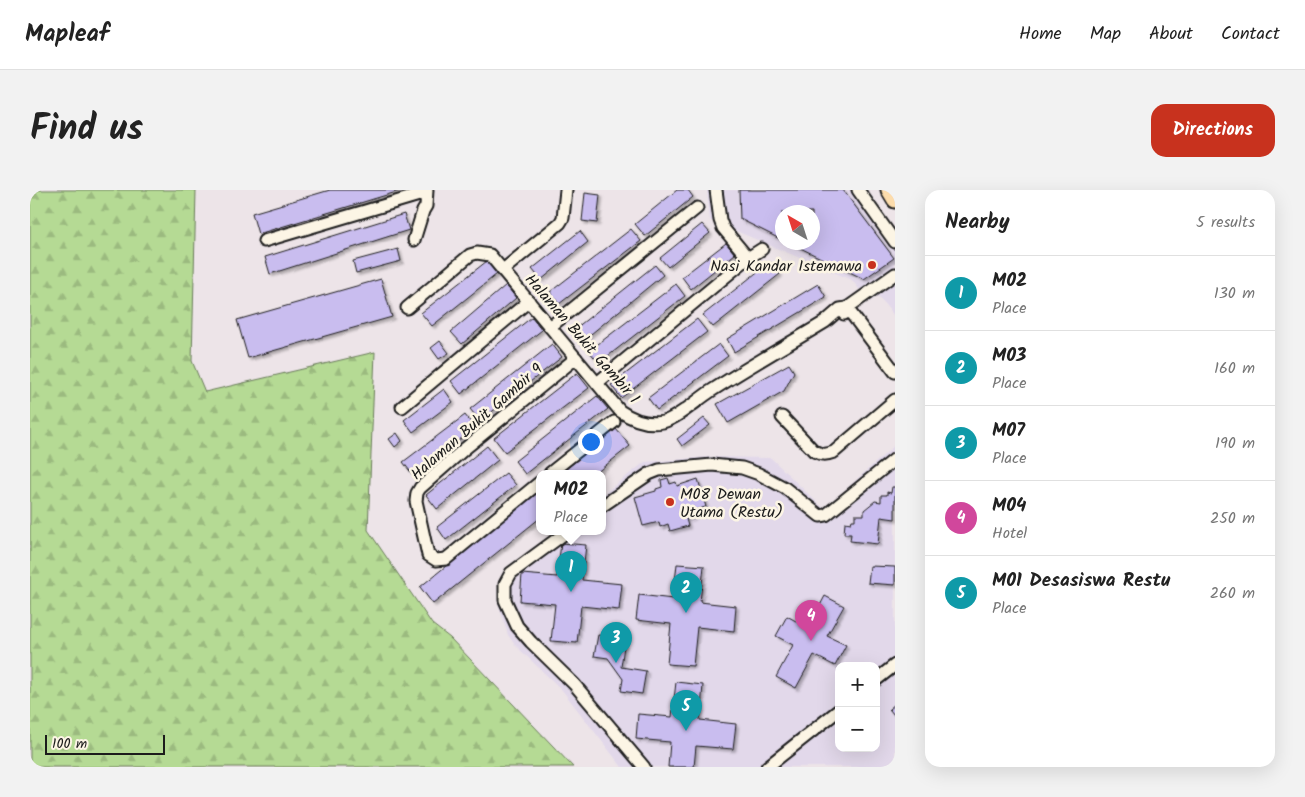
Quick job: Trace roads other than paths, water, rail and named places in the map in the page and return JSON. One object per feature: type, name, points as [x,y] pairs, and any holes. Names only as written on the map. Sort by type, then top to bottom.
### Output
[{"type":"main road","points":[[888,190],[895,200]]},
{"type":"street","points":[[503,270],[560,223],[566,190]]},
{"type":"street","points":[[716,190],[720,220],[723,228],[748,258]]},
{"type":"street","points":[[858,190],[895,242]]},
{"type":"street","points":[[414,240],[422,211],[419,208],[424,193]]},
{"type":"street","points":[[264,242],[424,193]]},
{"type":"street","points":[[550,327],[697,208]]},
{"type":"street","points":[[597,383],[748,258],[762,249]]},
{"type":"street","name":"Halaman Bukit Gambir 1","points":[[407,308],[474,254],[490,255],[620,411],[630,418],[648,422],[665,421],[721,384],[825,322],[840,309],[847,308],[895,274]]},
{"type":"street","points":[[402,407],[529,301]]},
{"type":"street","points":[[847,308],[895,372]]},
{"type":"street","name":"Halaman Bukit Gambir 9","points":[[536,485],[446,559],[436,560],[428,555],[416,501],[420,488],[462,451],[576,358]]},
{"type":"street","points":[[782,417],[814,451],[827,455],[834,452],[895,400]]},
{"type":"street","points":[[554,470],[614,422]]},
{"type":"street","points":[[606,503],[649,474],[659,470],[712,465],[742,468],[759,474],[785,488],[820,516],[826,516],[895,458]]},
{"type":"street","points":[[563,535],[508,577],[504,593],[508,610],[517,626],[574,684],[644,767]]},
{"type":"street","points":[[880,677],[895,665]]},
{"type":"street","points":[[767,767],[835,713]]},
{"type":"place","name":"Nasi Kandar Istemawa","points":[[872,265]]},
{"type":"place","name":"M08 Dewan Utama (Restu)","points":[[670,502]]},
{"type":"place","name":"M02","points":[[571,592]]},
{"type":"place","name":"M03","points":[[686,613]]},
{"type":"place","name":"M04","points":[[811,641]]},
{"type":"place","name":"M07","points":[[616,663]]},
{"type":"place","name":"M01 Desasiswa Restu","points":[[686,731]]}]
